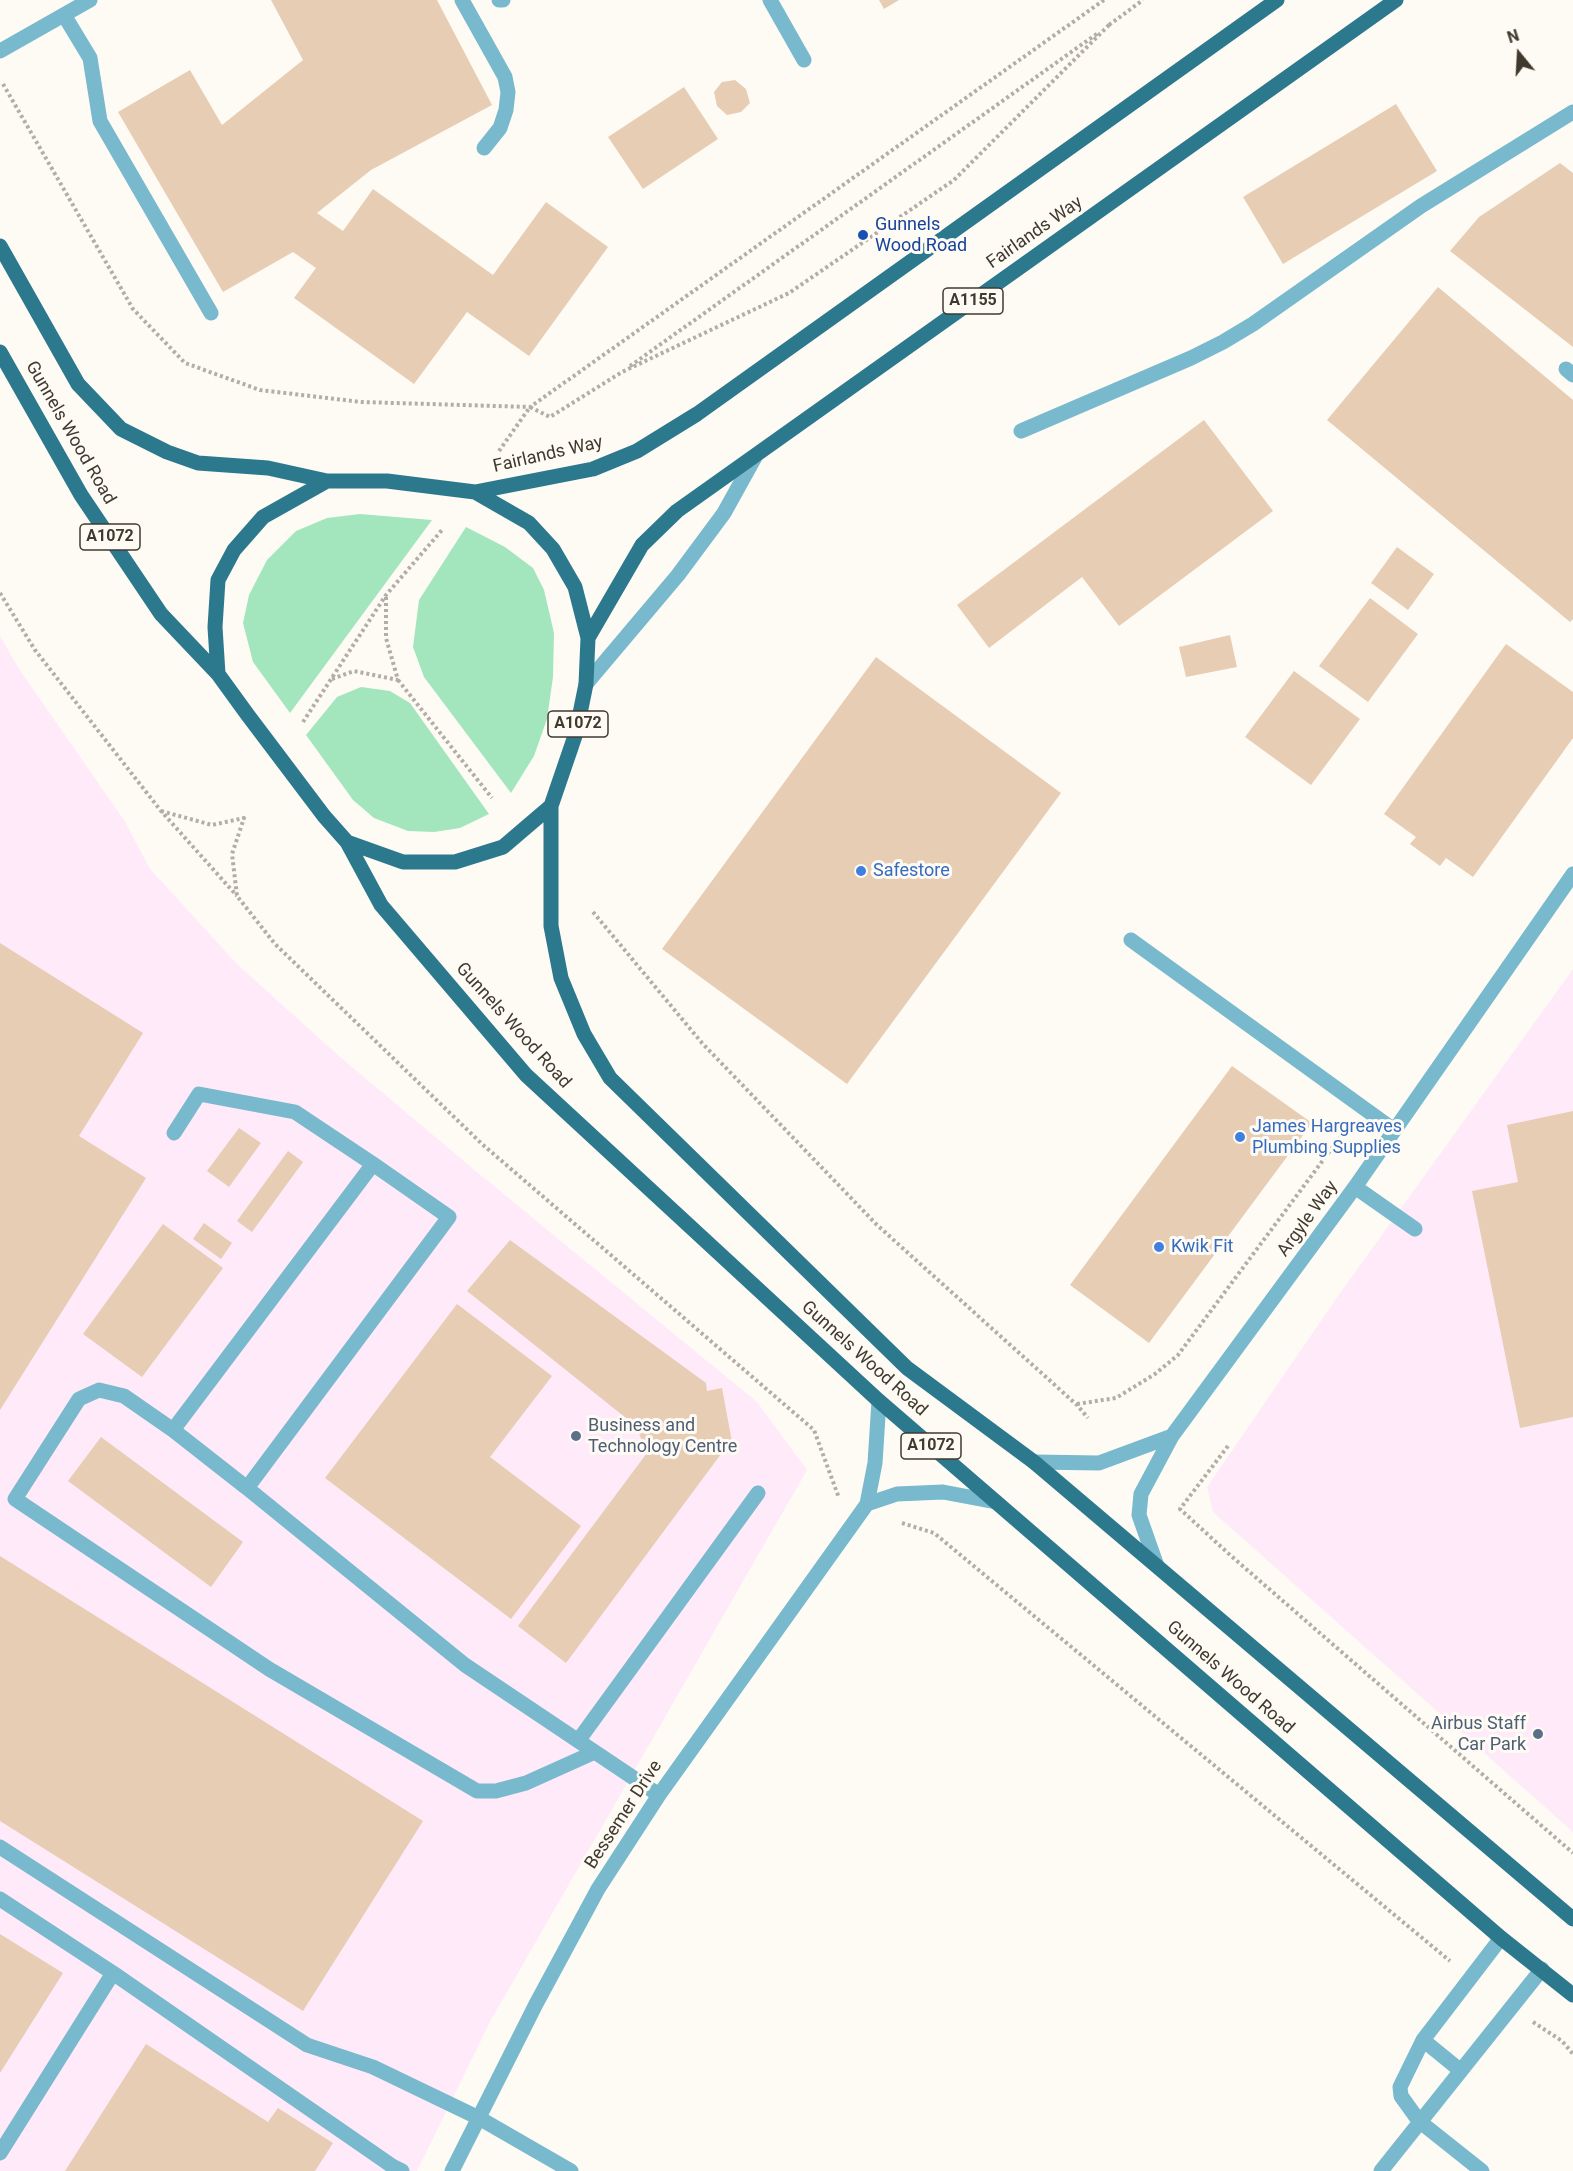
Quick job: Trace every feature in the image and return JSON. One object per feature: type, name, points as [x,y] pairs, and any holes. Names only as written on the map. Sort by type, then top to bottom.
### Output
[{"type":"main road","name":"Fairlands Way","points":[[475,492],[593,469],[637,451],[657,439],[697,414],[1277,0]]},
{"type":"main road","name":"Fairlands Way","points":[[588,638],[642,545],[677,511],[1396,0]]},
{"type":"main road","name":"Gunnels Wood Road","points":[[0,246],[78,384],[121,429],[167,452],[198,463],[268,468],[327,481],[387,481],[475,492],[529,523],[553,549],[575,587],[588,638],[586,684],[576,733],[551,806],[551,926],[561,978],[584,1034],[610,1078],[907,1368],[1034,1462],[1573,1919]]},
{"type":"main road","name":"Gunnels Wood Road","points":[[0,352],[81,495],[161,615],[219,674],[324,816],[347,842],[381,905],[526,1075],[879,1401],[1501,1938],[1573,1995]]},
{"type":"main road","name":"Gunnels Wood Road","points":[[219,674],[215,627],[218,580],[234,550],[263,517],[327,481]]},
{"type":"main road","name":"Gunnels Wood Road","points":[[347,842],[403,862],[455,862],[503,847],[551,806]]},
{"type":"street","points":[[0,51],[90,0]]},
{"type":"street","points":[[462,0],[505,77],[508,92],[506,110],[500,128],[484,148]]},
{"type":"street","points":[[770,0],[804,60]]},
{"type":"street","points":[[64,15],[90,58],[100,121],[211,313]]},
{"type":"street","points":[[1021,431],[1223,342],[1253,324],[1421,206],[1573,111]]},
{"type":"street","points":[[586,684],[678,575],[724,513],[755,457]]},
{"type":"street","name":"Argyle Way","points":[[1156,1566],[1139,1515],[1141,1494],[1172,1436],[1355,1187],[1573,874]]},
{"type":"street","points":[[1131,939],[1394,1130]]},
{"type":"street","points":[[174,1133],[199,1095],[295,1112],[449,1217],[247,1488]]},
{"type":"street","points":[[173,1430],[373,1164]]},
{"type":"street","points":[[1355,1187],[1415,1229]]},
{"type":"street","points":[[595,1752],[526,1783],[496,1791],[477,1791],[269,1669],[15,1498],[79,1399],[99,1389],[124,1396],[173,1430],[247,1488],[465,1665],[578,1740],[659,1795]]},
{"type":"street","name":"Bessemer Drive","points":[[452,2171],[536,2004],[598,1889],[659,1795],[867,1504],[875,1463],[879,1401]]},
{"type":"street","points":[[1034,1462],[1099,1463],[1172,1436]]},
{"type":"street","points":[[867,1504],[897,1494],[943,1492],[996,1502]]},
{"type":"street","points":[[578,1740],[758,1493]]},
{"type":"street","points":[[0,1847],[307,2045],[373,2067],[479,2118],[571,2171]]},
{"type":"street","points":[[0,1899],[113,1973],[402,2171]]},
{"type":"street","points":[[1482,2171],[1419,2121],[1401,2096],[1400,2086],[1423,2040],[1501,1938]]},
{"type":"street","points":[[1381,2171],[1542,1969]]},
{"type":"street","points":[[0,2153],[113,1973]]},
{"type":"street","points":[[1423,2040],[1461,2071]]},
{"type":"path","points":[[499,451],[530,407],[1104,0]]},
{"type":"path","points":[[3,84],[133,309],[185,363],[260,390],[361,402],[530,407],[550,417],[622,372],[1143,0]]},
{"type":"path","points":[[622,372],[789,293],[954,180],[1109,25]]},
{"type":"path","points":[[303,722],[386,595],[442,530]]},
{"type":"path","points":[[0,593],[35,651],[161,811],[237,896],[275,944],[482,1144],[814,1430]]},
{"type":"path","points":[[386,595],[386,638],[398,680],[492,798]]},
{"type":"path","points":[[332,680],[354,670],[398,680]]},
{"type":"path","points":[[161,811],[212,825],[244,818],[232,854],[237,896]]},
{"type":"path","points":[[593,912],[702,1043],[877,1225],[1077,1405],[1088,1418]]},
{"type":"path","points":[[1077,1405],[1116,1398],[1155,1374],[1178,1355],[1361,1107]]},
{"type":"path","points":[[1228,1446],[1180,1509],[1573,1853]]},
{"type":"path","points":[[934,1533],[1470,1977]]},
{"type":"path","points":[[1512,2007],[1562,2042],[1573,2054]]},
{"type":"shaded area","points":[[0,636],[19,669],[124,820],[150,869],[238,965],[339,1056],[757,1402],[807,1470],[491,2020],[417,2171],[0,2171]]},
{"type":"shaded area","points":[[1573,969],[1573,1832],[1213,1512],[1207,1487],[1338,1296]]},
{"type":"green space","points":[[360,514],[432,520],[290,713],[253,662],[243,623],[249,595],[267,560],[296,531],[327,518]]},
{"type":"green space","points":[[466,527],[505,547],[533,568],[544,590],[554,633],[553,677],[547,719],[534,756],[511,793],[424,677],[413,647],[419,600]]},
{"type":"green space","points":[[361,687],[390,691],[410,703],[489,814],[460,828],[434,832],[408,831],[374,818],[353,800],[306,735],[337,697]]},
{"type":"building","points":[[271,0],[437,0],[492,105],[371,170],[317,213],[343,231],[373,189],[493,275],[546,202],[608,247],[529,356],[467,312],[414,384],[294,298],[316,268],[293,252],[223,292],[118,112],[190,70],[222,125],[303,60]]},
{"type":"building","points":[[879,0],[899,0],[884,9]]},
{"type":"building","points":[[735,80],[746,89],[750,103],[741,112],[727,115],[717,106],[714,92],[722,82]]},
{"type":"building","points":[[684,87],[718,139],[643,189],[608,137]]},
{"type":"building","points":[[1396,104],[1437,171],[1283,264],[1243,197]]},
{"type":"building","points":[[1560,163],[1573,173],[1573,347],[1450,251],[1479,217]]},
{"type":"building","points":[[1438,287],[1573,400],[1573,619],[1570,622],[1327,420]]},
{"type":"building","points":[[1204,420],[1273,511],[1119,626],[1082,577],[989,648],[957,605]]},
{"type":"building","points":[[1397,547],[1434,574],[1408,610],[1371,583]]},
{"type":"building","points":[[1370,598],[1418,634],[1368,702],[1319,666]]},
{"type":"building","points":[[1230,635],[1237,667],[1186,677],[1179,647]]},
{"type":"building","points":[[1506,644],[1573,692],[1573,738],[1473,877],[1446,858],[1440,866],[1410,844],[1416,837],[1384,814]]},
{"type":"building","name":"Safestore","points":[[876,657],[1061,793],[847,1084],[662,949]]},
{"type":"building","points":[[1294,671],[1360,719],[1311,785],[1245,737]]},
{"type":"building","points":[[0,943],[143,1033],[79,1136],[146,1178],[0,1410]]},
{"type":"building","points":[[1232,1066],[1312,1123],[1149,1343],[1070,1285]]},
{"type":"building","points":[[1573,1111],[1573,1417],[1520,1428],[1472,1191],[1518,1182],[1507,1125]]},
{"type":"building","points":[[239,1128],[261,1143],[229,1187],[207,1171]]},
{"type":"building","points":[[288,1151],[303,1162],[252,1232],[237,1221]]},
{"type":"building","points":[[204,1223],[232,1243],[221,1259],[193,1239]]},
{"type":"building","points":[[163,1224],[223,1268],[142,1377],[83,1334]]},
{"type":"building","points":[[510,1240],[706,1383],[707,1391],[722,1388],[734,1453],[721,1454],[566,1663],[518,1626],[647,1453],[636,1426],[467,1291]]},
{"type":"building","points":[[457,1304],[552,1376],[490,1457],[581,1526],[511,1619],[325,1478]]},
{"type":"building","points":[[101,1437],[243,1542],[211,1587],[68,1481]]},
{"type":"building","points":[[0,1556],[423,1821],[303,2011],[0,1821]]},
{"type":"building","points":[[0,1934],[63,1973],[0,2073]]},
{"type":"building","points":[[146,2044],[268,2122],[278,2108],[333,2143],[315,2171],[65,2171]]},
{"type":"place","name":"Gunnels Wood Road","points":[[863,235]]},
{"type":"place","name":"Safestore","points":[[861,871]]},
{"type":"place","name":"James Hargreaves Plumbing Supplies","points":[[1240,1137]]},
{"type":"place","name":"Kwik Fit","points":[[1159,1247]]},
{"type":"place","name":"Business and Technology Centre","points":[[576,1436]]},
{"type":"place","name":"Airbus Staff Car Park","points":[[1538,1734]]}]
